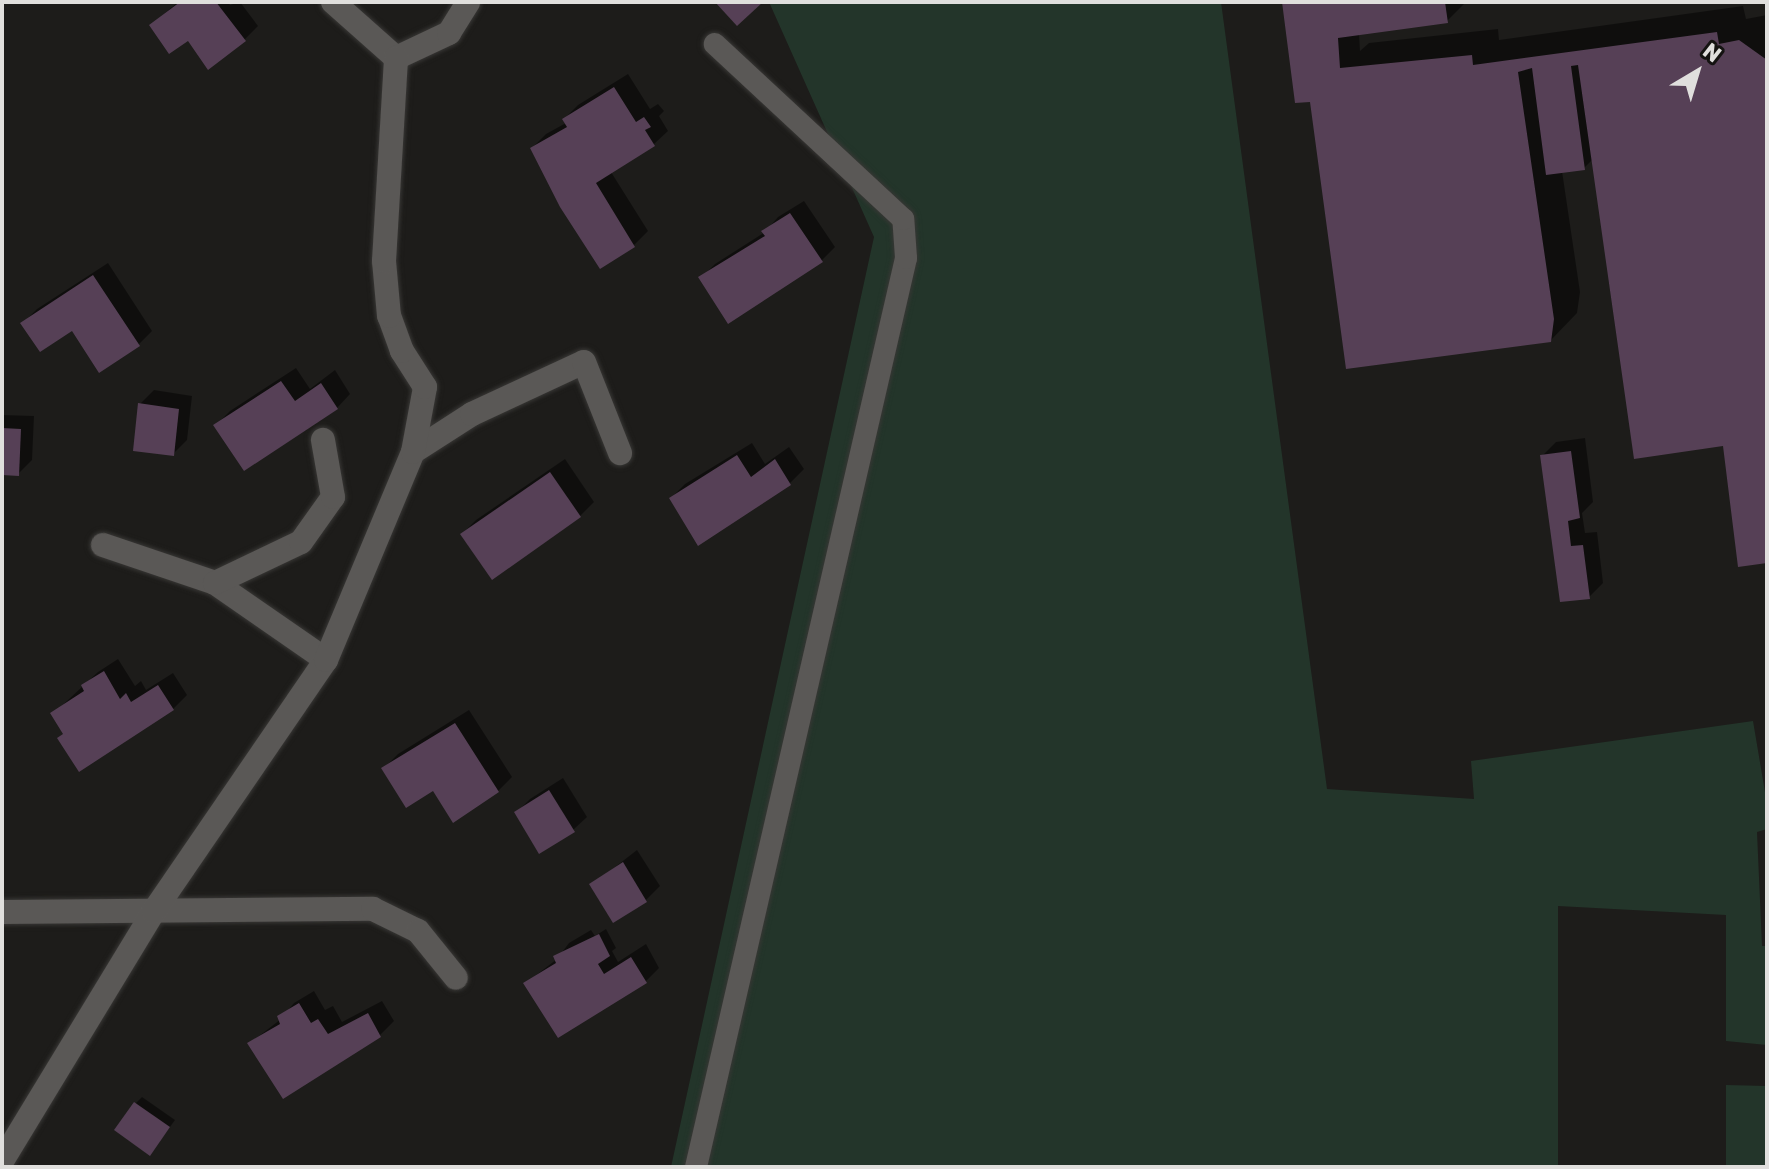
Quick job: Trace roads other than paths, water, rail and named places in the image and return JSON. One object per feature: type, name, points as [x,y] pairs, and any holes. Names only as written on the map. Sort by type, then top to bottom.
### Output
[{"type":"street","points":[[333,2],[396,58]]},
{"type":"street","points":[[396,58],[449,33],[468,2]]},
{"type":"street","points":[[2,1161],[154,911],[326,660],[413,452],[425,387],[402,351],[389,316],[384,261],[396,58]]},
{"type":"street","points":[[413,452],[472,414],[584,362],[620,453]]},
{"type":"street","points":[[215,583],[301,542],[333,497],[323,440]]},
{"type":"street","points":[[103,545],[215,583],[326,660]]},
{"type":"street","points":[[2,912],[373,909],[418,931],[456,978]]},
{"type":"lane","points":[[696,1167],[906,258],[903,219],[715,44]]}]
